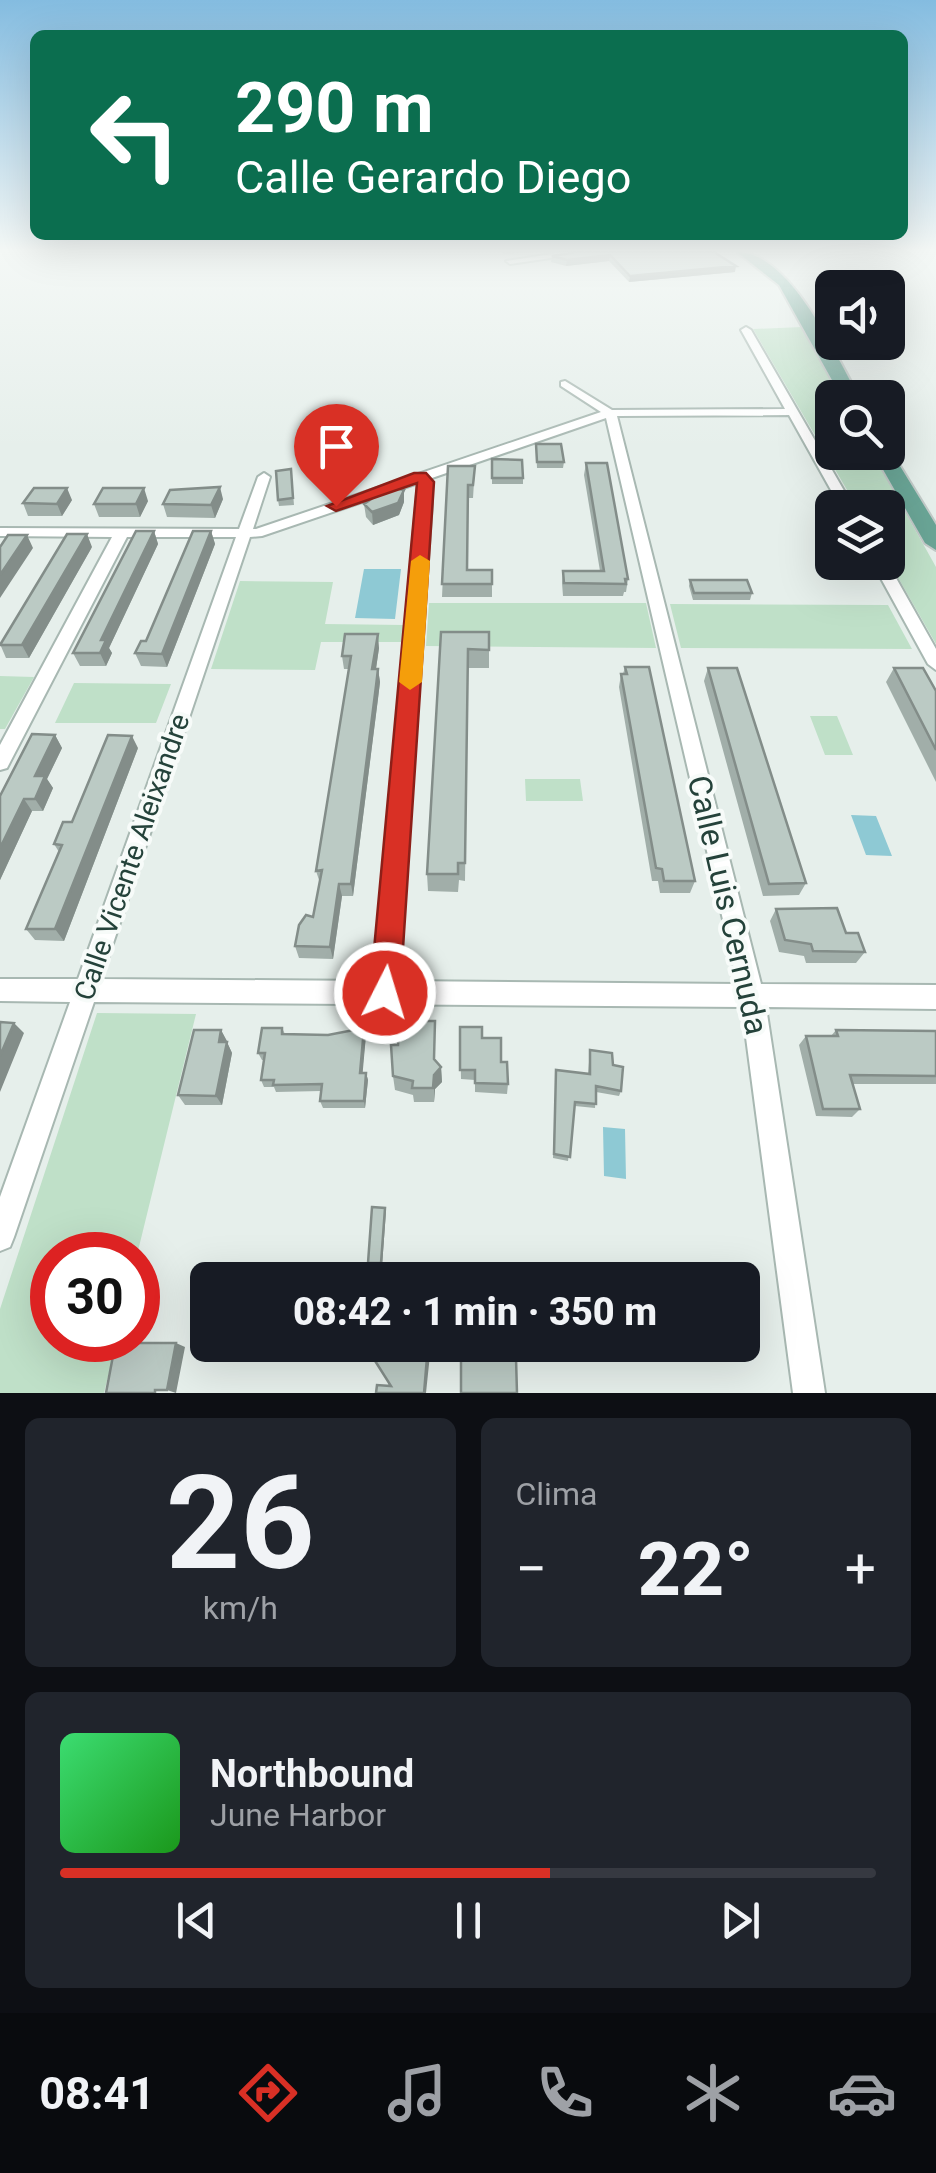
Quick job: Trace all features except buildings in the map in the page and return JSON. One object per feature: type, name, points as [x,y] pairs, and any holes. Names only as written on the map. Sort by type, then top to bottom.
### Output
[{"type":"main road","points":[[803,317],[840,380]]},
{"type":"main road","points":[[893,470],[936,544]]},
{"type":"street","points":[[746,330],[838,490]]},
{"type":"street","points":[[565,384],[612,418]]},
{"type":"street","points":[[1,534],[257,532],[397,485],[423,485],[588,419],[794,412]]},
{"type":"street","name":"Calle Luis Cernuda","points":[[612,418],[752,995],[809,1393]]},
{"type":"street","name":"Calle Vicente Aleixandre","points":[[0,1237],[264,476]]},
{"type":"street","points":[[385,993],[423,485]]},
{"type":"street","points":[[0,764],[122,532]]},
{"type":"street","points":[[889,580],[936,664]]},
{"type":"street","points":[[0,990],[936,997]]},
{"type":"green space","points":[[802,327],[815,350],[815,360],[820,360],[832,380],[815,380],[815,435],[753,329]]},
{"type":"green space","points":[[835,470],[882,470],[893,490],[847,490]]},
{"type":"green space","points":[[905,512],[936,567],[936,644],[899,580],[905,580]]},
{"type":"green space","points":[[240,581],[333,582],[325,624],[404,625],[402,642],[321,642],[315,670],[211,669]]},
{"type":"green space","points":[[429,603],[646,603],[656,648],[426,646]]},
{"type":"green space","points":[[670,604],[888,605],[912,649],[681,648]]},
{"type":"green space","points":[[0,676],[34,677],[5,729],[0,729]]},
{"type":"green space","points":[[74,683],[171,684],[156,723],[55,723]]},
{"type":"green space","points":[[810,716],[837,716],[853,755],[825,755]]},
{"type":"green space","points":[[525,779],[580,779],[583,801],[526,801]]},
{"type":"green space","points":[[97,1013],[196,1014],[143,1232],[30,1232],[30,1362],[112,1362],[104,1393],[0,1393],[0,1309]]},
{"type":"water","points":[[364,569],[401,569],[395,619],[355,618]]},
{"type":"water","points":[[851,815],[876,816],[892,856],[866,855]]},
{"type":"water","points":[[603,1127],[625,1129],[626,1179],[604,1176]]},
{"type":"slow traffic","points":[[410,682],[420,561]]},
{"type":"route","points":[[336,506],[420,477],[426,482],[385,993]]}]
